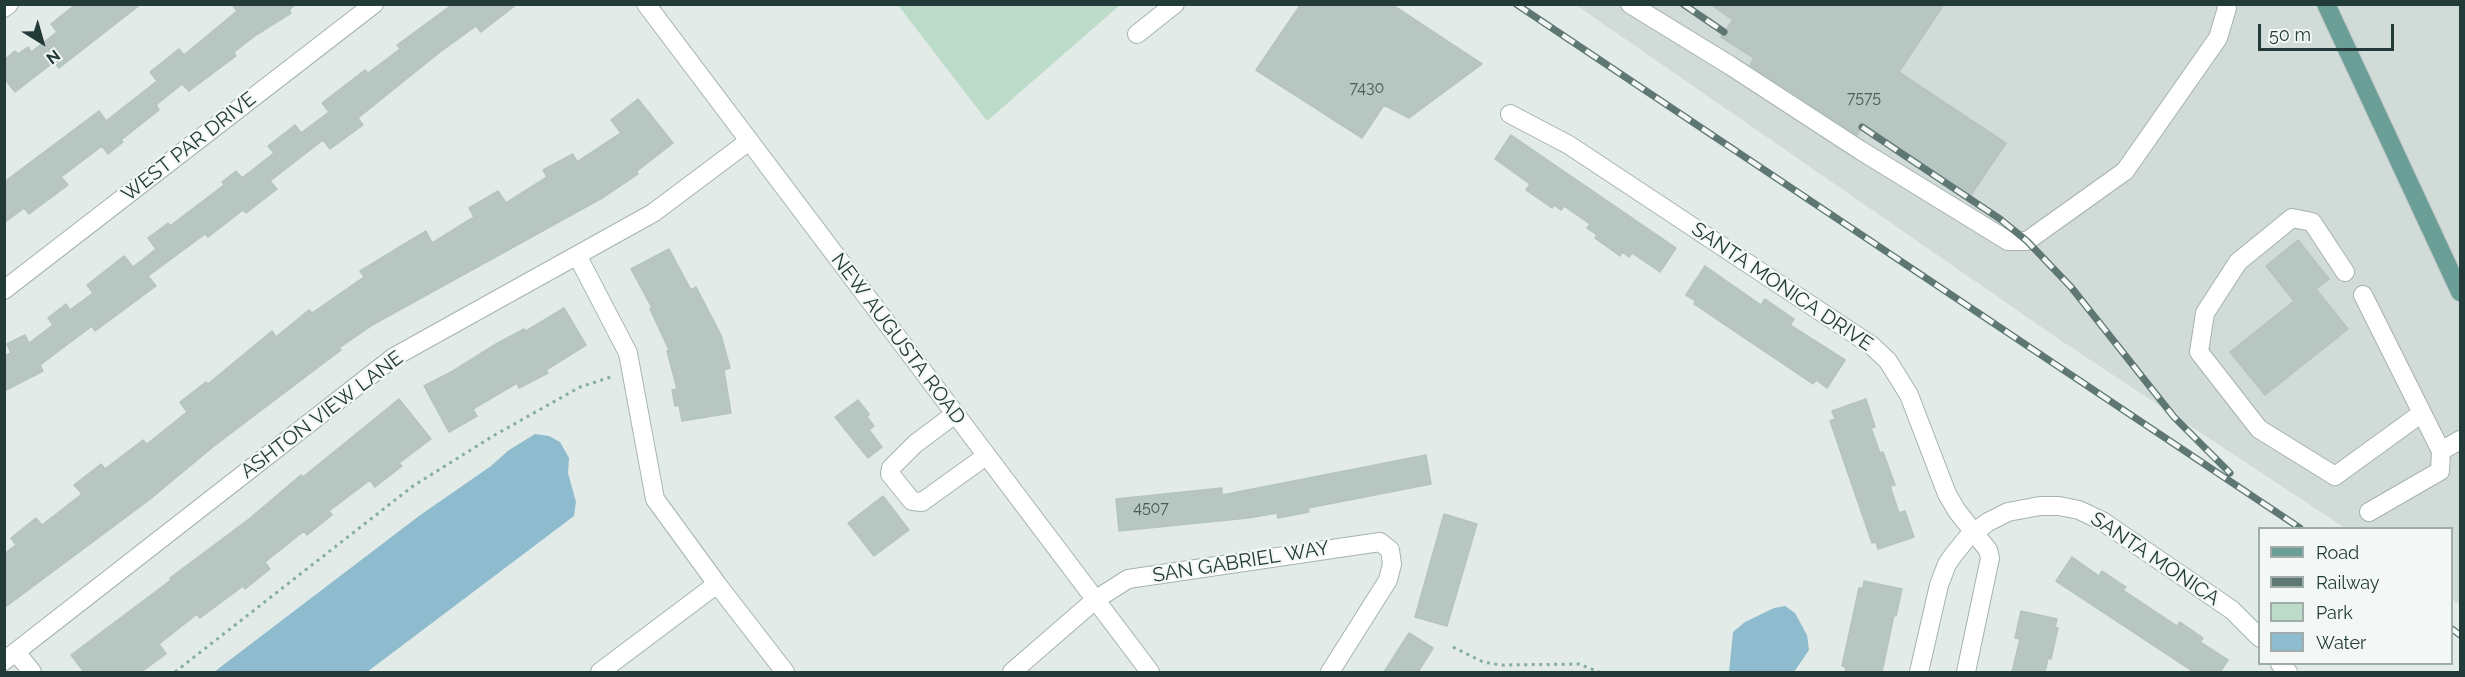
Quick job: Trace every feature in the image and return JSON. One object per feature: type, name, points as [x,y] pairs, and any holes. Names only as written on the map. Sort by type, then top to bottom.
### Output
[{"type":"main road","points":[[2326,4],[2460,292]]},
{"type":"street","points":[[4,8],[9,4]]},
{"type":"street","name":"WEST PAR DRIVE","points":[[4,290],[374,4]]},
{"type":"street","name":"NEW AUGUSTA ROAD","points":[[646,4],[1150,672]]},
{"type":"street","points":[[1137,34],[1175,4]]},
{"type":"street","points":[[1629,4],[2008,241],[2027,241],[2125,171],[2218,38],[2227,8],[2226,4]]},
{"type":"street","name":"SANTA MONICA DRIVE","points":[[1510,114],[1569,145],[1877,350],[1903,382],[1947,494],[1988,550],[1990,558],[1966,672]]},
{"type":"street","name":"ASHTON VIEW LANE","points":[[10,656],[394,357],[578,257],[653,213],[749,141]]},
{"type":"street","points":[[2345,272],[2312,222],[2292,218],[2238,262],[2205,313],[2199,352],[2259,429],[2335,476],[2422,413]]},
{"type":"street","points":[[578,257],[628,353],[655,499],[785,672]]},
{"type":"street","points":[[2363,295],[2440,451],[2440,471],[2369,512]]},
{"type":"street","points":[[955,414],[915,444],[891,468],[890,474],[912,501],[922,502],[986,456]]},
{"type":"street","points":[[2440,451],[2460,440]]},
{"type":"street","name":"SANTA MONICA","points":[[1919,672],[1939,585],[1953,554],[1974,532],[1988,522],[2020,508],[2044,505],[2084,512],[2102,521],[2232,610],[2258,637]]},
{"type":"street","name":"SAN GABRIEL WAY","points":[[1012,672],[1095,600],[1128,579],[1380,542],[1390,550],[1392,564],[1388,579],[1330,672]]},
{"type":"street","points":[[600,672],[717,584]]},
{"type":"street","points":[[10,656],[32,672]]},
{"type":"path","points":[[175,672],[413,486],[494,435],[580,387],[614,376]]},
{"type":"path","points":[[1453,647],[1483,663],[1501,665],[1579,664],[1599,672]]},
{"type":"shaded area","points":[[1576,5],[2460,5],[2460,605],[2453,600],[2453,527],[2343,527],[2063,342]]},
{"type":"green space","points":[[898,5],[1120,5],[987,121]]},
{"type":"water","points":[[535,434],[549,436],[560,442],[569,458],[568,473],[576,502],[574,516],[367,672],[214,672],[419,516],[491,466],[509,450]]},
{"type":"water","points":[[1785,606],[1795,613],[1807,635],[1809,650],[1794,672],[1729,672],[1733,632],[1745,622],[1774,608]]},
{"type":"building","points":[[76,4],[141,4],[59,68],[54,62],[15,92],[4,78],[4,60],[15,51],[18,54],[28,47],[31,52],[57,32],[51,24]]},
{"type":"building","points":[[232,4],[296,4],[289,10],[291,13],[256,35],[234,52],[236,56],[189,91],[182,84],[156,105],[159,110],[121,140],[123,142],[108,154],[102,146],[61,177],[68,185],[29,214],[24,208],[4,223],[4,182],[99,111],[106,121],[157,81],[150,72],[179,49],[184,55],[237,11]]},
{"type":"building","points":[[453,4],[517,4],[481,32],[476,26],[440,52],[358,118],[363,125],[330,149],[323,140],[270,181],[277,189],[246,213],[243,210],[208,237],[205,234],[148,276],[156,286],[95,331],[92,326],[40,365],[43,371],[4,391],[4,356],[11,353],[7,344],[25,335],[29,343],[53,325],[48,318],[66,304],[70,310],[93,293],[87,285],[124,256],[133,267],[156,249],[148,238],[168,223],[170,226],[224,185],[222,182],[236,171],[242,178],[274,153],[268,146],[295,125],[301,133],[329,112],[322,103],[365,70],[368,73],[400,49],[397,45]]},
{"type":"building","points":[[1301,4],[1391,4],[1482,64],[1409,118],[1384,105],[1362,138],[1256,70]]},
{"type":"building","points":[[1710,4],[1944,4],[1899,72],[2006,143],[1971,195],[1864,124],[1857,135],[1750,65],[1754,58],[1721,37],[1733,20]]},
{"type":"building","points":[[638,99],[673,143],[637,171],[638,174],[604,197],[374,324],[339,348],[341,350],[214,446],[149,500],[4,608],[4,554],[16,545],[11,538],[36,518],[42,525],[82,494],[74,485],[101,464],[105,469],[143,440],[147,444],[187,412],[180,402],[206,382],[208,384],[272,331],[276,337],[309,310],[312,313],[364,277],[360,271],[426,231],[432,243],[474,217],[469,208],[498,191],[506,203],[547,177],[543,170],[573,154],[577,162],[621,133],[611,120]]},
{"type":"building","points":[[1511,135],[1676,248],[1660,272],[1632,253],[1629,257],[1622,252],[1620,256],[1595,238],[1597,235],[1587,228],[1590,224],[1564,206],[1561,210],[1554,205],[1552,208],[1526,190],[1530,184],[1495,159]]},
{"type":"building","points":[[2298,240],[2329,279],[2316,289],[2348,329],[2265,395],[2230,352],[2294,301],[2266,266]]},
{"type":"building","points":[[669,249],[691,290],[696,287],[721,335],[730,368],[724,370],[731,413],[682,421],[679,405],[675,406],[672,390],[677,389],[667,351],[669,350],[650,309],[652,308],[631,269]]},
{"type":"building","points":[[1705,266],[1761,305],[1765,299],[1794,319],[1790,325],[1845,360],[1827,388],[1816,380],[1813,384],[1694,304],[1696,301],[1686,295]]},
{"type":"building","points":[[564,308],[586,345],[546,370],[548,373],[519,388],[517,383],[473,409],[477,416],[449,432],[424,386]]},
{"type":"building","points":[[399,399],[431,439],[399,463],[402,466],[375,487],[370,480],[329,511],[332,515],[307,535],[304,531],[265,562],[270,569],[245,589],[243,586],[200,618],[197,614],[159,644],[166,654],[141,672],[84,672],[71,655],[249,519],[301,475],[303,477]]},
{"type":"building","points":[[1866,399],[1875,427],[1871,428],[1895,485],[1890,486],[1899,513],[1905,511],[1914,537],[1878,549],[1876,542],[1872,543],[1830,421],[1835,419],[1832,411]]},
{"type":"building","points":[[858,400],[869,414],[867,417],[874,426],[869,430],[882,447],[868,458],[835,417]]},
{"type":"building","points":[[1426,455],[1431,484],[1308,508],[1309,512],[1278,518],[1277,513],[1119,531],[1116,499],[1222,488],[1222,495]]},
{"type":"building","points":[[883,496],[909,530],[874,556],[848,523]]},
{"type":"building","points":[[1444,514],[1477,524],[1447,626],[1415,617]]},
{"type":"building","points":[[2072,557],[2099,576],[2102,571],[2126,587],[2123,590],[2177,626],[2180,622],[2203,638],[2200,642],[2228,660],[2220,672],[2194,672],[2056,581]]},
{"type":"building","points":[[1864,581],[1902,589],[1882,672],[1845,672],[1846,667],[1842,666],[1859,588],[1863,588]]},
{"type":"building","points":[[2021,611],[2057,619],[2055,627],[2058,628],[2051,659],[2048,658],[2045,672],[2012,672],[2020,639],[2015,638]]},
{"type":"building","points":[[1409,633],[1433,648],[1418,672],[1384,672]]},
{"type":"railway","points":[[1516,4],[2299,527]]},
{"type":"railway","points":[[1683,4],[1724,32]]},
{"type":"railway","points":[[1862,127],[2000,219],[2027,241],[2071,287],[2174,417],[2230,473]]},
{"type":"railway","points":[[2453,630],[2460,635]]}]
